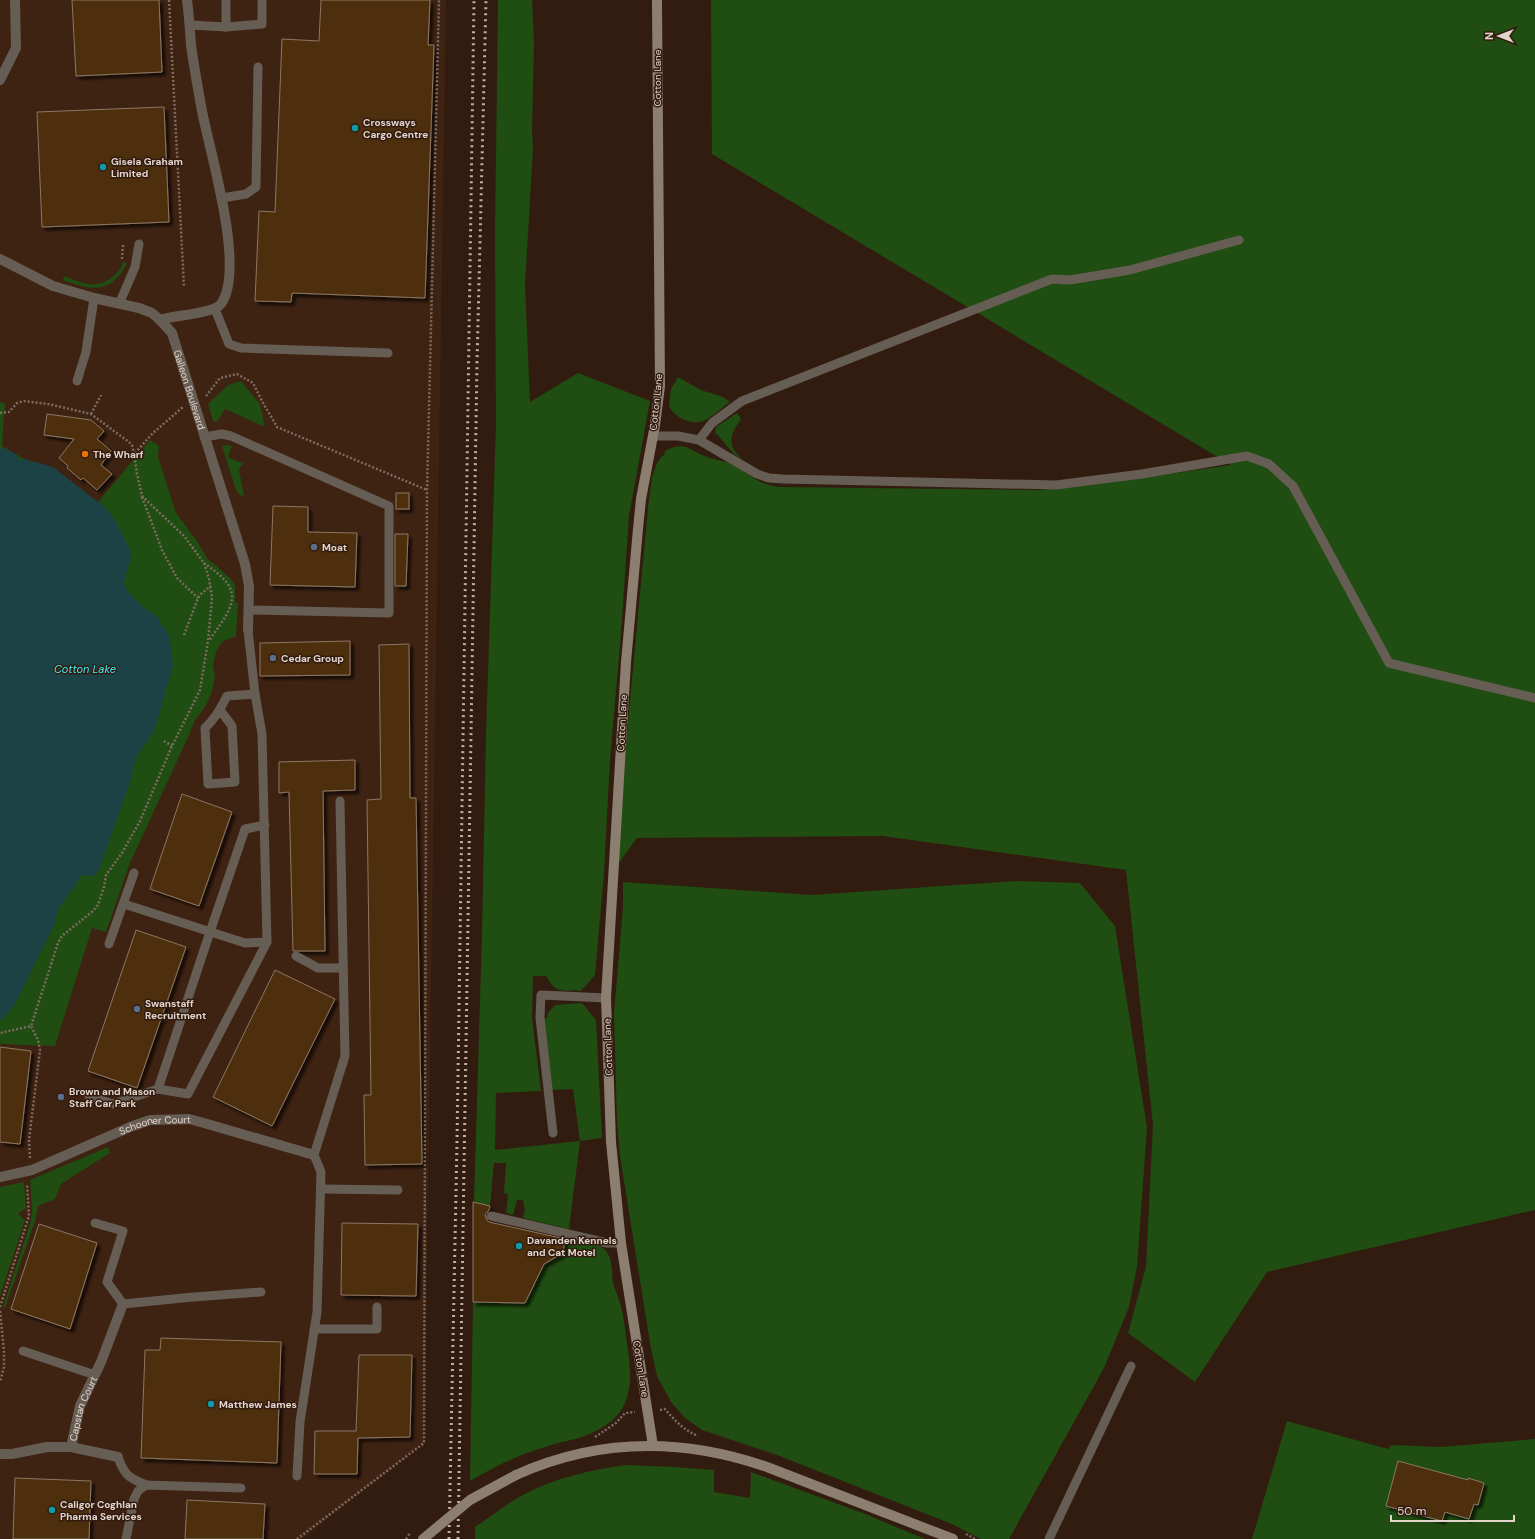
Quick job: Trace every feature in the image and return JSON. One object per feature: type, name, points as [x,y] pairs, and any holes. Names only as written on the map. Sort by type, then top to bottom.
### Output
[{"type":"street","points":[[0,80],[16,48],[15,0]]},
{"type":"street","points":[[160,320],[172,316],[215,309],[221,304],[228,285],[230,269],[227,228],[222,198],[202,112],[191,46],[187,0]]},
{"type":"street","name":"Cotton Lane","points":[[652,1446],[621,1243],[611,1142],[606,998],[627,654],[641,499],[653,436],[660,386],[656,0]]},
{"type":"street","name":"Galleon Boulevard","points":[[0,259],[53,286],[94,298],[139,308],[152,313],[172,333],[245,564],[249,586],[248,630]]},
{"type":"street","name":"Schooner Court","points":[[0,1177],[29,1171],[130,1127],[150,1120],[175,1118],[197,1121],[314,1155]]},
{"type":"street","name":"Capstan Court","points":[[0,1454],[12,1454],[47,1447],[71,1447],[80,1406],[101,1362],[123,1304]]},
{"type":"street","points":[[423,1539],[466,1503],[516,1475],[567,1456],[608,1449],[652,1446],[678,1446],[750,1461],[804,1480],[953,1539]]},
{"type":"street","points":[[71,1447],[118,1457]]},
{"type":"lane","points":[[226,0],[226,27]]},
{"type":"lane","points":[[190,25],[226,27],[262,24],[262,0]]},
{"type":"lane","points":[[222,198],[246,194],[256,188],[258,67]]},
{"type":"lane","points":[[700,440],[712,423],[742,401],[1052,279],[1070,280],[1130,270],[1239,240]]},
{"type":"lane","points":[[119,304],[135,267],[139,244]]},
{"type":"lane","points":[[77,381],[86,352],[94,298]]},
{"type":"lane","points":[[215,309],[230,344],[242,348],[388,353]]},
{"type":"lane","points":[[204,437],[222,434],[231,436],[389,506],[389,613],[249,610]]},
{"type":"lane","points":[[653,436],[678,436],[700,440],[762,476],[783,480],[1056,485],[1150,473],[1247,456],[1269,464],[1293,486],[1389,663],[1535,698]]},
{"type":"lane","points":[[89,1096],[113,1104],[158,1089],[188,1094],[267,942],[262,734],[255,694],[248,630]]},
{"type":"lane","points":[[220,710],[232,726],[236,782],[208,784],[205,728],[215,718],[227,696],[255,694]]},
{"type":"lane","points":[[297,1476],[300,1422],[317,1312],[321,1172],[314,1155],[345,1056],[340,801]]},
{"type":"lane","points":[[158,1089],[245,829],[265,825]]},
{"type":"lane","points":[[109,944],[134,873]]},
{"type":"lane","points":[[124,904],[245,943],[267,942]]},
{"type":"lane","points":[[296,956],[318,968],[343,968]]},
{"type":"lane","points":[[553,1133],[540,1018],[541,995],[606,998]]},
{"type":"lane","points":[[321,1189],[398,1190]]},
{"type":"lane","points":[[491,1216],[607,1243],[621,1243]]},
{"type":"lane","points":[[96,1223],[123,1231],[107,1282],[123,1304],[163,1299],[189,1299],[261,1292]]},
{"type":"lane","points":[[314,1329],[377,1329],[377,1307]]},
{"type":"lane","points":[[23,1351],[95,1375]]},
{"type":"lane","points":[[1049,1539],[1131,1366]]},
{"type":"lane","points":[[118,1457],[122,1468],[128,1477],[146,1485],[241,1488]]},
{"type":"lane","points":[[126,1539],[134,1500],[138,1491],[146,1485]]},
{"type":"path","points":[[169,0],[184,287]]},
{"type":"path","points":[[298,1539],[424,1443],[427,490],[439,0]]},
{"type":"path","points":[[122,260],[123,245]]},
{"type":"path","points":[[202,399],[205,398],[220,378],[237,374],[253,383],[277,427],[427,490]]},
{"type":"path","points":[[91,414],[101,394]]},
{"type":"path","points":[[0,413],[10,412],[17,403],[24,401],[48,404],[91,414],[129,442],[132,445],[134,453],[142,496],[162,550],[177,578],[198,598]]},
{"type":"path","points":[[134,453],[153,433],[181,408],[186,406]]},
{"type":"path","points":[[142,496],[184,536],[204,563],[229,584],[232,591],[232,600],[229,612],[208,641]]},
{"type":"path","points":[[0,1307],[29,1216],[29,1140],[40,1050],[38,1040],[30,1026],[58,943],[62,936],[93,911],[98,905],[106,875],[122,853],[140,821],[172,746],[200,690],[212,604],[211,586],[204,563]]},
{"type":"path","points":[[184,635],[198,598],[202,592],[211,586]]},
{"type":"path","points":[[164,741],[172,746]]},
{"type":"path","points":[[0,1033],[30,1026]]},
{"type":"path","points":[[0,1311],[4,1352],[4,1367],[0,1382]]},
{"type":"shaded area","points":[[0,0],[446,0],[424,1443],[302,1539],[0,1539]]},
{"type":"green space","points":[[498,0],[532,0],[534,42],[533,148],[525,285],[530,402],[578,373],[650,401],[629,516],[610,760],[604,873],[595,975],[581,991],[560,990],[553,986],[546,976],[533,976],[532,1018],[541,1091],[496,1093],[495,1150],[580,1141],[569,1229],[523,1218],[525,1210],[523,1200],[517,1200],[513,1215],[506,1213],[508,1194],[504,1193],[506,1163],[494,1163],[490,1206],[474,1202],[496,424],[495,235]]},
{"type":"green space","points":[[711,0],[1535,0],[1535,1210],[1267,1272],[1195,1382],[1128,1333],[1146,1267],[1153,1125],[1126,870],[883,836],[637,838],[618,864],[627,733],[648,508],[652,477],[657,463],[662,456],[664,456],[665,451],[678,446],[683,446],[701,455],[734,465],[754,479],[771,486],[778,487],[1038,490],[1084,486],[1231,465],[712,154]]},
{"type":"green space","points":[[123,262],[127,263],[121,273],[108,285],[92,288],[63,280],[64,276],[86,283],[94,284],[105,282],[118,272]]},
{"type":"green space","points":[[678,377],[701,390],[723,397],[730,402],[713,415],[702,421],[691,422],[680,418],[669,406],[671,389]]},
{"type":"green space","points":[[241,381],[260,404],[265,427],[225,409],[217,422],[213,421],[208,404],[228,385]]},
{"type":"green space","name":"Cotton Lake","points":[[0,402],[5,403],[2,446],[98,502],[150,440],[159,446],[158,457],[176,513],[197,541],[207,558],[231,579],[235,585],[235,602],[238,603],[236,636],[222,642],[216,652],[213,666],[215,675],[212,692],[205,707],[195,720],[130,863],[106,932],[92,928],[55,1046],[0,1044]]},
{"type":"green space","points":[[737,413],[741,419],[732,435],[732,445],[734,450],[743,460],[734,454],[715,432],[716,427]]},
{"type":"green space","points":[[222,446],[232,446],[228,457],[244,464],[239,470],[244,496],[240,495],[236,490]]},
{"type":"green space","points":[[1015,881],[1080,883],[1115,926],[1147,1128],[1137,1267],[1129,1307],[1104,1368],[1009,1539],[981,1539],[952,1524],[777,1455],[702,1430],[685,1418],[671,1402],[657,1376],[651,1349],[620,1156],[617,1121],[614,1014],[623,907],[623,882],[812,895]]},
{"type":"green space","points":[[582,1003],[596,1020],[602,1138],[580,1141],[573,1089],[552,1090],[544,1018],[547,1018],[548,1013],[555,1005]]},
{"type":"green space","points":[[108,1147],[110,1153],[61,1184],[55,1199],[38,1206],[35,1221],[5,1308],[3,1307],[31,1220],[32,1210],[30,1180]]},
{"type":"green space","points":[[24,1182],[26,1208],[18,1214],[25,1220],[0,1296],[0,1187]]},
{"type":"green space","points":[[565,1238],[597,1245],[605,1250],[610,1258],[613,1283],[622,1313],[629,1358],[630,1384],[624,1406],[617,1416],[594,1432],[525,1454],[497,1466],[470,1481],[473,1302],[525,1303],[544,1264],[563,1253]]},
{"type":"green space","points":[[1287,1421],[1388,1449],[1392,1445],[1441,1447],[1535,1439],[1535,1539],[1252,1539]]},
{"type":"green space","points":[[626,1465],[714,1470],[714,1492],[750,1498],[751,1472],[865,1514],[925,1539],[475,1539],[475,1527],[509,1503],[533,1490],[546,1484],[572,1476],[599,1469]]},
{"type":"water","name":"Cotton Lake","points":[[0,448],[7,449],[17,455],[19,460],[24,459],[53,467],[102,505],[112,515],[130,549],[131,556],[124,582],[127,591],[143,607],[159,618],[159,623],[168,632],[173,667],[154,731],[136,757],[130,782],[98,872],[94,876],[82,875],[58,910],[55,923],[14,1006],[0,1021]]},
{"type":"building","points":[[72,0],[159,0],[162,72],[76,76]]},
{"type":"building","name":"Crossways Cargo Centre","points":[[321,0],[430,0],[428,45],[434,45],[425,298],[292,293],[291,302],[255,301],[259,211],[275,212],[282,39],[319,41]]},
{"type":"building","name":"Gisela Graham Limited","points":[[164,107],[169,222],[42,227],[37,112]]},
{"type":"building","name":"The Wharf","points":[[47,414],[91,420],[104,431],[97,439],[111,451],[101,465],[112,474],[97,490],[83,478],[81,480],[67,468],[68,466],[59,458],[74,439],[44,435]]},
{"type":"building","points":[[396,493],[409,493],[409,509],[396,509]]},
{"type":"building","name":"Moat","points":[[273,506],[308,507],[308,532],[357,533],[355,587],[270,585]]},
{"type":"building","points":[[395,534],[408,534],[406,586],[395,586]]},
{"type":"building","points":[[350,641],[350,675],[260,676],[260,643]]},
{"type":"building","points":[[409,644],[410,798],[416,798],[422,1164],[365,1165],[364,1095],[371,1095],[367,800],[381,799],[379,645]]},
{"type":"building","points":[[355,760],[355,790],[323,791],[325,951],[293,951],[289,792],[279,793],[279,762]]},
{"type":"building","points":[[182,794],[232,812],[199,906],[150,889]]},
{"type":"building","name":"Swanstaff Recruitment","points":[[136,930],[186,947],[137,1088],[88,1071]]},
{"type":"building","points":[[275,970],[335,999],[272,1126],[213,1097]]},
{"type":"building","points":[[0,1047],[31,1051],[20,1144],[0,1142]]},
{"type":"building","name":"Davanden Kennels and Cat Motel","points":[[473,1202],[490,1206],[485,1215],[489,1222],[565,1239],[563,1253],[544,1264],[525,1303],[473,1302]]},
{"type":"building","points":[[342,1223],[418,1224],[416,1296],[341,1295]]},
{"type":"building","points":[[39,1224],[97,1243],[70,1329],[11,1309]]},
{"type":"building","name":"Matthew James","points":[[161,1338],[281,1342],[277,1463],[141,1458],[145,1350],[160,1350]]},
{"type":"building","points":[[359,1355],[412,1355],[410,1437],[358,1438],[357,1474],[314,1474],[315,1431],[356,1431]]},
{"type":"building","points":[[1398,1461],[1484,1483],[1478,1505],[1474,1504],[1469,1519],[1445,1512],[1442,1521],[1386,1506]]},
{"type":"building","name":"Caligor Coghlan Pharma Services","points":[[15,1478],[91,1481],[89,1539],[13,1539]]},
{"type":"building","points":[[187,1500],[265,1504],[263,1539],[185,1539]]},
{"type":"railway","points":[[449,1539],[457,1142],[474,0]]},
{"type":"railway","points":[[458,1539],[477,363],[486,0]]},
{"type":"place","name":"Crossways Cargo Centre","points":[[355,128]]},
{"type":"place","name":"Gisela Graham Limited","points":[[103,167]]},
{"type":"place","name":"The Wharf","points":[[85,454]]},
{"type":"place","name":"Moat","points":[[314,547]]},
{"type":"place","name":"Cedar Group","points":[[273,658]]},
{"type":"place","name":"Swanstaff Recruitment","points":[[137,1009]]},
{"type":"place","name":"Brown and Mason Staff Car Park","points":[[61,1097]]},
{"type":"place","name":"Davanden Kennels and Cat Motel","points":[[519,1246]]},
{"type":"place","name":"Matthew James","points":[[211,1404]]},
{"type":"place","name":"Caligor Coghlan Pharma Services","points":[[52,1510]]}]
